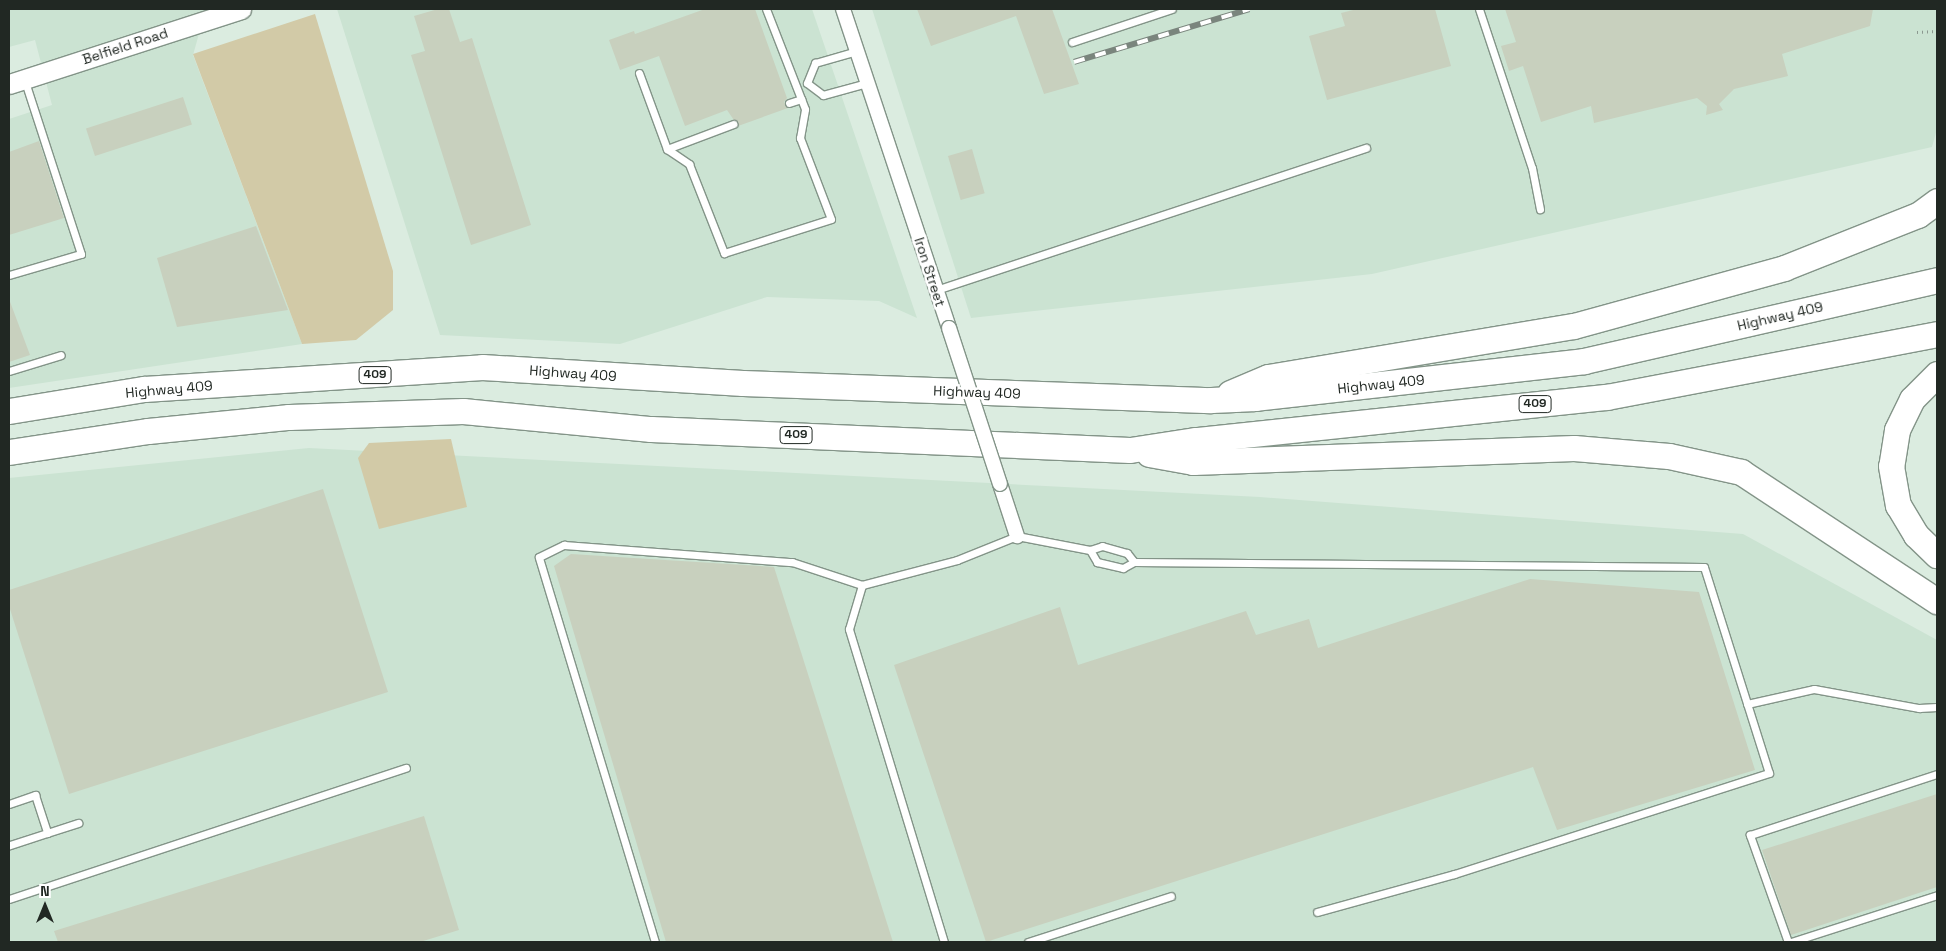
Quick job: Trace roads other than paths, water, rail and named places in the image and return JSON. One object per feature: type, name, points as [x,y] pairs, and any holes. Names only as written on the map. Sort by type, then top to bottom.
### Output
[{"type":"highway","points":[[1212,400],[1268,377],[1574,326],[1802,261],[1918,215],[1937,200]]},
{"type":"highway","name":"Highway 409","points":[[9,411],[144,390],[482,367],[743,383],[1212,400],[1584,361],[1937,280]]},
{"type":"highway","name":"409","points":[[9,452],[148,431],[289,417],[463,411],[651,429],[1130,450],[1196,440],[1607,397],[1937,334]]},
{"type":"highway","points":[[1937,374],[1912,399],[1897,430],[1891,466],[1898,505],[1916,535],[1937,555]]},
{"type":"highway","points":[[1130,450],[1193,462],[1574,448],[1669,456],[1742,472],[1937,601]]},
{"type":"main road","name":"Belfield Road","points":[[16,82],[241,9]]},
{"type":"street","name":"Iron Street","points":[[843,9],[1017,536]]},
{"type":"lane","points":[[639,74],[667,149],[689,164],[724,253],[831,218],[800,138],[805,109],[766,9]]},
{"type":"lane","points":[[1072,42],[1172,9]]},
{"type":"lane","points":[[1479,9],[1532,168],[1540,209]]},
{"type":"lane","points":[[807,83],[816,63],[857,50]]},
{"type":"lane","points":[[9,274],[81,254],[16,82]]},
{"type":"lane","points":[[796,86],[807,83]]},
{"type":"lane","points":[[807,83],[823,95],[867,83]]},
{"type":"lane","points":[[789,103],[801,99]]},
{"type":"lane","points":[[667,149],[733,124]]},
{"type":"lane","points":[[936,290],[1366,148]]},
{"type":"lane","points":[[9,372],[61,355]]},
{"type":"lane","points":[[655,942],[539,557],[564,545],[792,562],[862,585],[957,560],[1017,536],[1090,550],[1102,546],[1127,553],[1134,562]]},
{"type":"lane","points":[[1090,550],[1097,562],[1123,568],[1134,562],[1704,567],[1769,773],[1454,874],[1317,912]]},
{"type":"lane","points":[[862,585],[849,629],[944,942]]},
{"type":"lane","points":[[1747,704],[1814,689],[1919,708],[1937,707]]},
{"type":"lane","points":[[9,899],[406,768]]},
{"type":"lane","points":[[1937,774],[1750,835],[1790,942],[1937,895]]},
{"type":"lane","points":[[9,804],[35,796],[47,833]]},
{"type":"lane","points":[[9,845],[78,824]]},
{"type":"lane","points":[[1028,942],[1171,896]]},
{"type":"railway","points":[[1074,62],[1249,9]]}]
